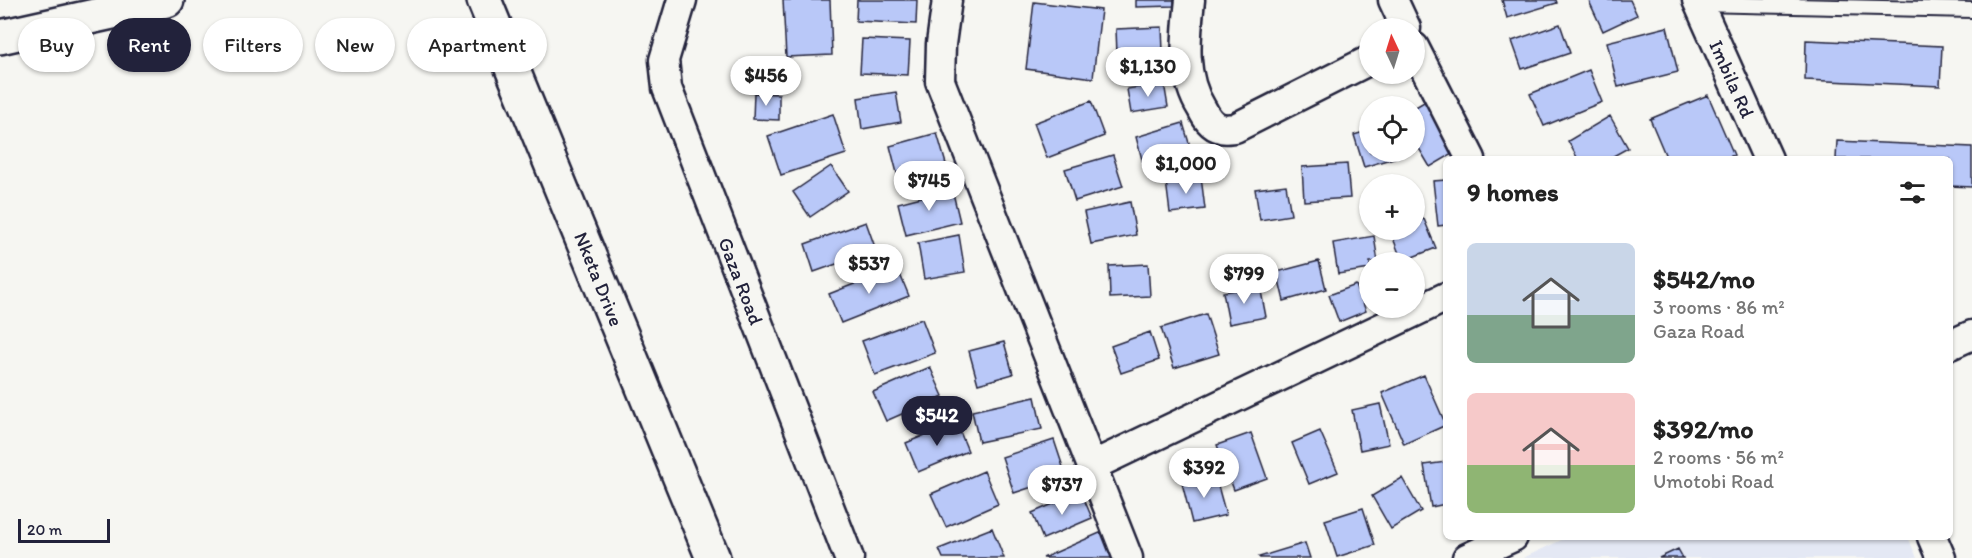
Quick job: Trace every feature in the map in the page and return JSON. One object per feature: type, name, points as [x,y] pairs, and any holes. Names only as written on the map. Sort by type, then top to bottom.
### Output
[{"type":"street","points":[[0,37],[167,0]]},
{"type":"street","name":"Nketa Drive","points":[[484,0],[713,558]]},
{"type":"street","name":"Gaza Road","points":[[682,0],[664,60],[667,88],[849,558]]},
{"type":"street","points":[[947,0],[941,44],[940,81],[1128,558]]},
{"type":"street","points":[[1190,0],[1185,40],[1188,75],[1197,103],[1209,121],[1222,129],[1235,128],[1359,66]]},
{"type":"street","points":[[1393,0],[1401,18]]},
{"type":"street","name":"Imbila Rd","points":[[1698,2],[1767,156]]},
{"type":"street","points":[[1425,69],[1469,156]]},
{"type":"street","points":[[1092,466],[1443,298]]},
{"type":"street","points":[[1953,344],[1972,335]]},
{"type":"street","points":[[1467,558],[1506,540]]},
{"type":"street","points":[[1933,540],[1941,558]]},
{"type":"lane","points":[[1698,2],[1972,10]]},
{"type":"shaded area","points":[[1562,540],[1909,540],[1917,558],[1523,558]]},
{"type":"building","points":[[783,0],[830,0],[832,55],[786,57]]},
{"type":"building","points":[[857,0],[917,0],[916,24],[856,21]]},
{"type":"building","points":[[1136,0],[1174,0],[1174,6],[1136,7]]},
{"type":"building","points":[[1502,0],[1556,0],[1557,3],[1507,18]]},
{"type":"building","points":[[1630,0],[1637,15],[1603,31],[1589,1]]},
{"type":"building","points":[[1034,2],[1101,10],[1093,78],[1026,69]]},
{"type":"building","points":[[1560,24],[1570,53],[1522,69],[1512,41]]},
{"type":"building","points":[[1162,27],[1163,52],[1117,54],[1116,29]]},
{"type":"building","points":[[1667,27],[1678,72],[1618,87],[1607,42]]},
{"type":"building","points":[[862,39],[910,41],[908,75],[860,73]]},
{"type":"building","points":[[1806,40],[1942,46],[1940,86],[1805,80]]},
{"type":"building","points":[[1589,70],[1602,102],[1544,126],[1530,94]]},
{"type":"building","points":[[1164,83],[1168,107],[1131,113],[1127,89]]},
{"type":"building","points":[[896,92],[901,122],[862,129],[858,98]]},
{"type":"building","points":[[754,93],[779,94],[779,120],[753,119]]},
{"type":"building","points":[[1708,95],[1734,155],[1666,156],[1650,119]]},
{"type":"building","points":[[1429,99],[1459,150],[1449,156],[1443,156],[1443,159],[1430,167],[1425,159],[1425,101]]},
{"type":"building","points":[[1091,101],[1104,136],[1047,158],[1034,123]]},
{"type":"building","points":[[833,114],[846,154],[781,175],[768,136]]},
{"type":"building","points":[[1610,116],[1628,148],[1613,156],[1576,156],[1568,141]]},
{"type":"building","points":[[1183,123],[1192,153],[1144,167],[1136,137]]},
{"type":"building","points":[[937,133],[946,164],[898,177],[890,146]]},
{"type":"building","points":[[1359,133],[1359,151],[1354,135]]},
{"type":"building","points":[[1837,141],[1972,147],[1972,187],[1953,186],[1953,156],[1836,156]]},
{"type":"building","points":[[1113,155],[1123,186],[1075,201],[1065,169]]},
{"type":"building","points":[[1362,162],[1380,162],[1364,167]]},
{"type":"building","points":[[1347,164],[1350,198],[1304,201],[1302,167]]},
{"type":"building","points":[[831,166],[848,191],[810,217],[793,192]]},
{"type":"building","points":[[1201,177],[1205,209],[1170,213],[1166,181]]},
{"type":"building","points":[[1443,180],[1443,225],[1438,226],[1433,181]]},
{"type":"building","points":[[1286,185],[1291,215],[1260,220],[1255,189]]},
{"type":"building","points":[[952,189],[960,222],[906,235],[898,203]]},
{"type":"building","points":[[1130,202],[1136,235],[1091,244],[1084,212]]},
{"type":"building","points":[[1425,221],[1436,248],[1425,252],[1398,252],[1394,240],[1425,240]]},
{"type":"building","points":[[866,222],[876,250],[814,272],[805,244]]},
{"type":"building","points":[[959,235],[965,272],[924,279],[918,243]]},
{"type":"building","points":[[1359,239],[1375,240],[1376,252],[1359,252],[1359,271],[1338,274],[1333,243]]},
{"type":"building","points":[[1319,261],[1326,289],[1284,301],[1277,272]]},
{"type":"building","points":[[1148,264],[1150,296],[1110,298],[1109,266]]},
{"type":"building","points":[[897,267],[909,296],[841,323],[829,294]]},
{"type":"building","points":[[1356,285],[1359,293],[1359,314],[1339,322],[1329,295]]},
{"type":"building","points":[[1260,286],[1266,317],[1229,324],[1223,292]]},
{"type":"building","points":[[1206,314],[1219,354],[1174,368],[1161,328]]},
{"type":"building","points":[[922,319],[935,353],[875,375],[862,341]]},
{"type":"building","points":[[1150,332],[1159,360],[1121,373],[1111,346]]},
{"type":"building","points":[[1004,342],[1013,374],[978,384],[969,351]]},
{"type":"building","points":[[930,367],[943,396],[886,421],[873,392]]},
{"type":"building","points":[[1424,375],[1443,418],[1443,426],[1404,444],[1382,393]]},
{"type":"building","points":[[1035,397],[1042,429],[979,442],[972,411]]},
{"type":"building","points":[[1380,404],[1389,444],[1360,450],[1352,410]]},
{"type":"building","points":[[956,422],[968,451],[918,472],[906,443]]},
{"type":"building","points":[[1320,431],[1338,472],[1309,484],[1292,443]]},
{"type":"building","points":[[1251,433],[1267,478],[1234,490],[1217,445]]},
{"type":"building","points":[[1054,440],[1066,476],[1014,493],[1002,457]]},
{"type":"building","points":[[1443,462],[1443,505],[1431,507],[1424,465]]},
{"type":"building","points":[[984,471],[998,504],[946,527],[931,494]]},
{"type":"building","points":[[1215,475],[1226,515],[1192,523],[1182,483]]},
{"type":"building","points":[[1402,478],[1421,511],[1391,529],[1372,496]]},
{"type":"building","points":[[1081,492],[1092,518],[1043,539],[1032,513]]},
{"type":"building","points":[[1363,508],[1375,545],[1337,557],[1325,520]]},
{"type":"building","points":[[992,528],[1004,558],[943,558],[939,549]]},
{"type":"building","points":[[1102,532],[1113,558],[1043,558]]},
{"type":"building","points":[[1305,543],[1310,558],[1259,557]]},
{"type":"building","points":[[1678,549],[1683,558],[1659,558]]}]
